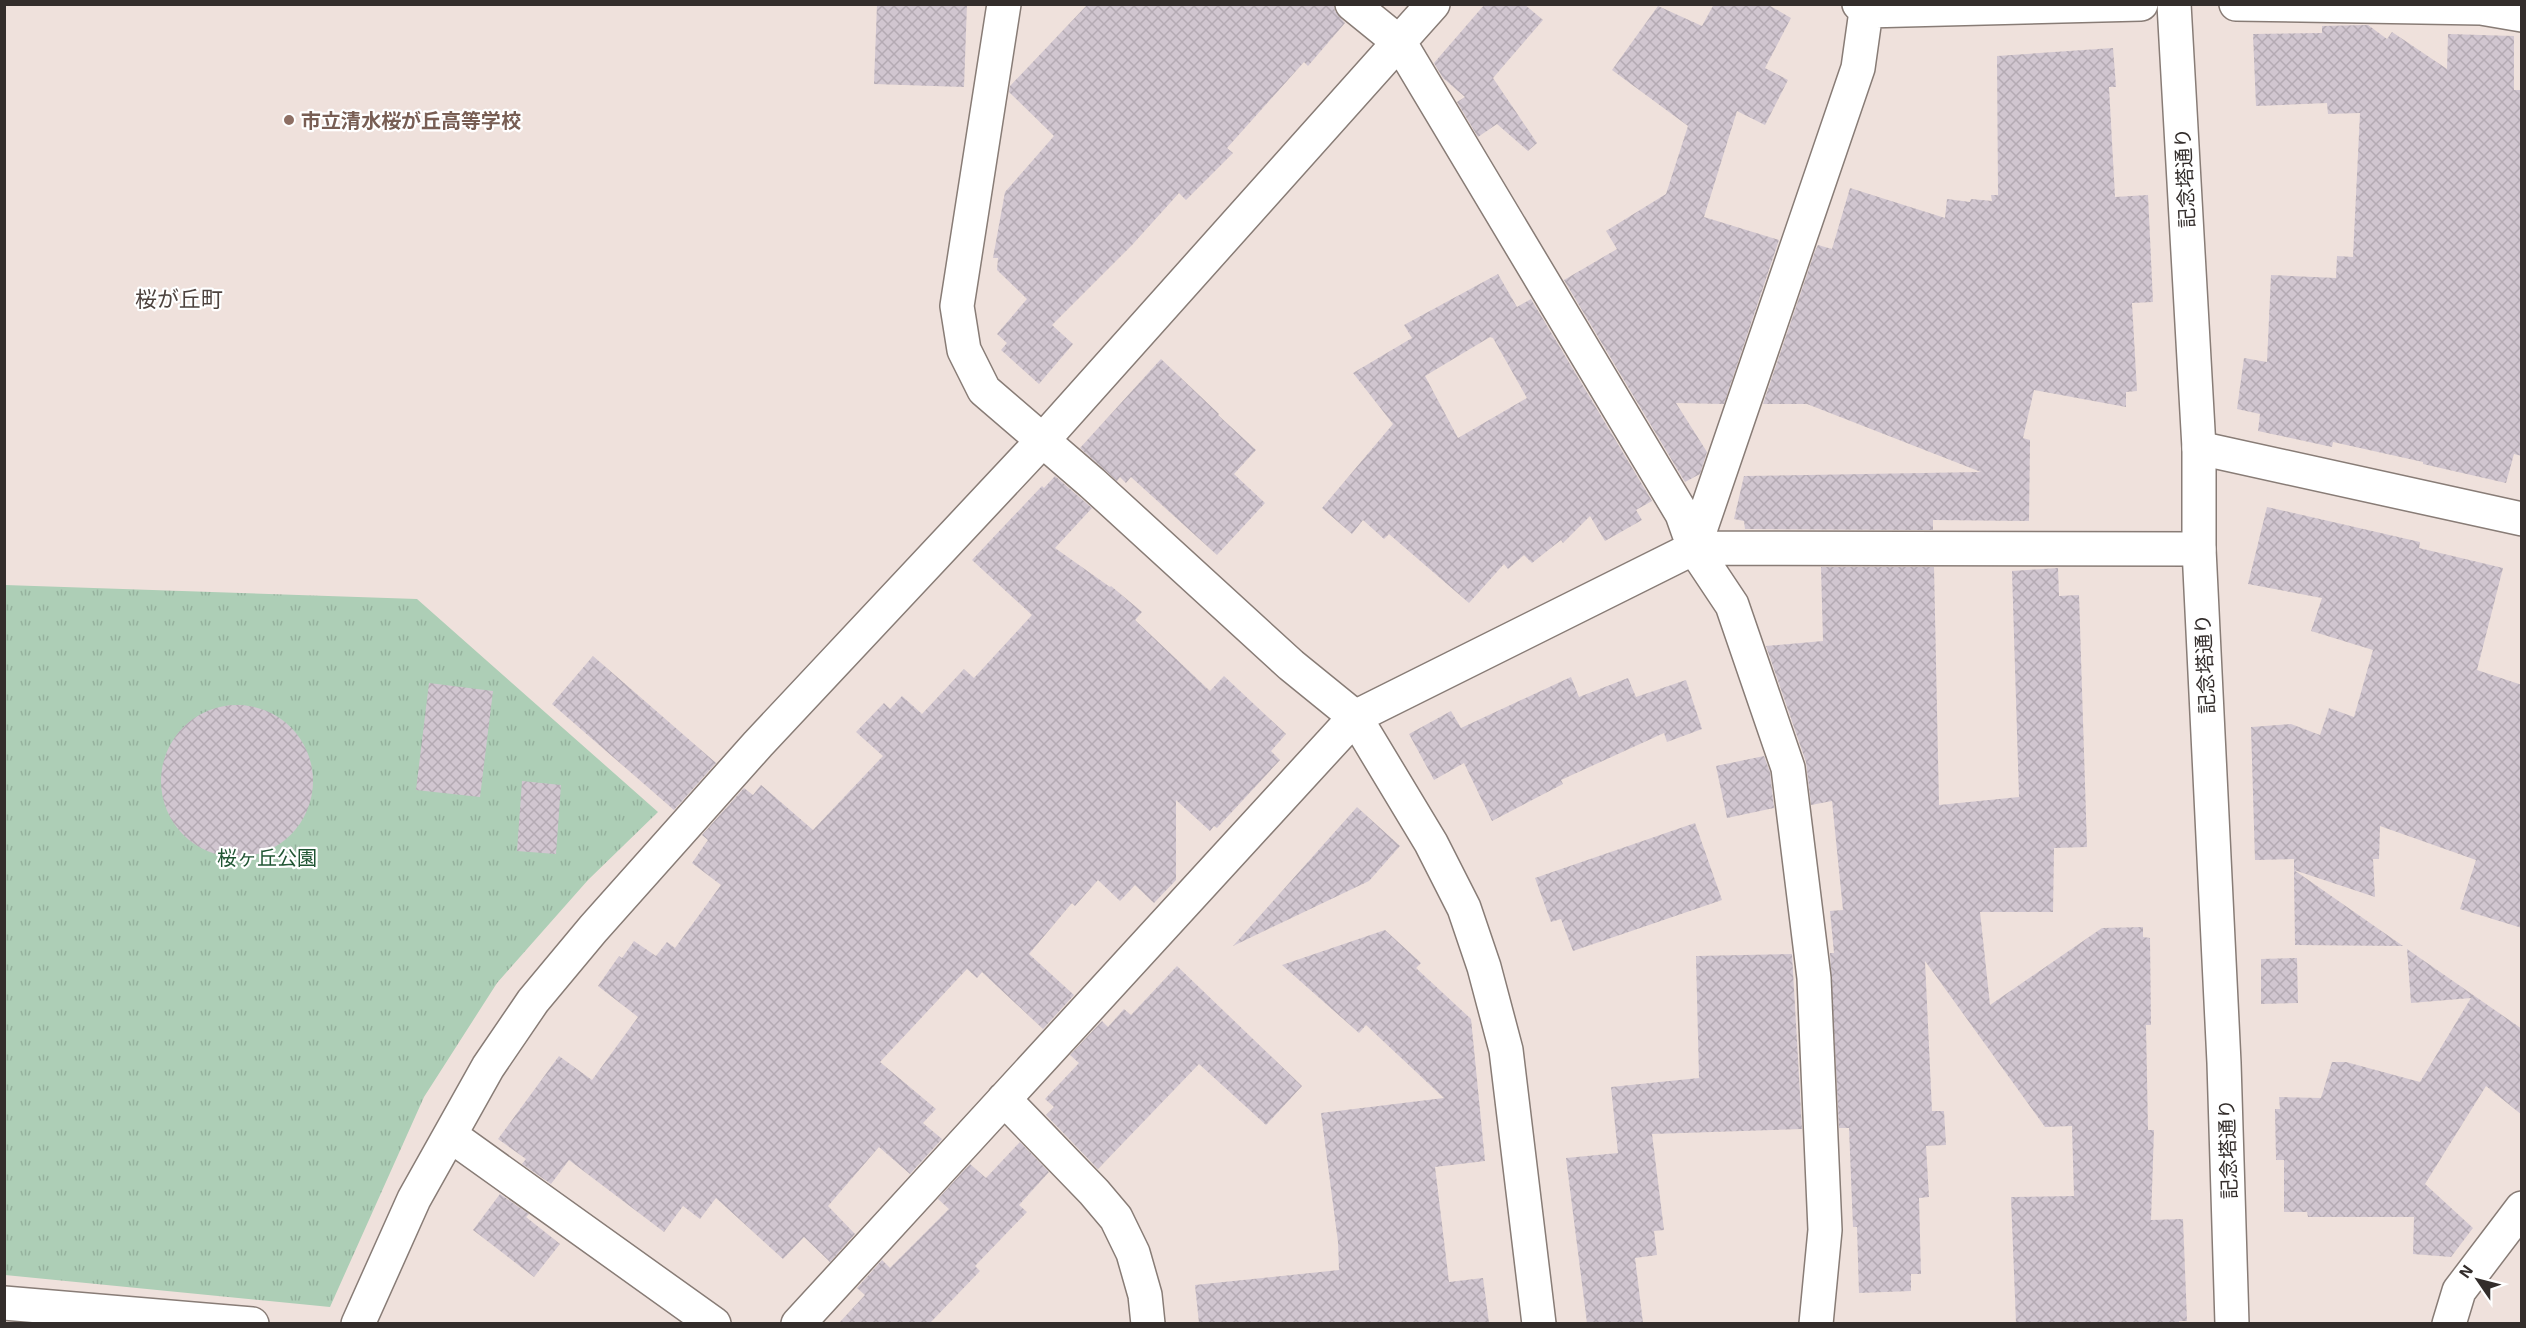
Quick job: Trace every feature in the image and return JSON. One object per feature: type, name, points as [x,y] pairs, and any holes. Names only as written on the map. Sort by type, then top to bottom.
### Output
[{"type":"street","points":[[1004,4],[957,306],[964,350],[984,390],[1043,440],[1291,665],[1355,717],[1431,843],[1464,908],[1484,967],[1506,1050],[1539,1323]]},
{"type":"street","points":[[1352,4],[1400,43],[1682,514],[1694,549],[1732,604],[1788,768],[1814,978],[1825,1230],[1816,1323]]},
{"type":"street","points":[[358,1323],[414,1199],[488,1067],[533,1001],[592,929],[758,744],[1043,440],[1433,4]]},
{"type":"street","points":[[1694,549],[1858,68],[1863,8],[2141,4]]},
{"type":"street","name":"記念塔通り","points":[[2174,4],[2199,448],[2199,549],[2224,1063],[2232,1323]]},
{"type":"street","points":[[2236,4],[2481,8],[2522,15]]},
{"type":"street","points":[[2199,448],[2522,519]]},
{"type":"street","points":[[798,1323],[1355,717],[1694,549],[2199,549]]},
{"type":"street","points":[[1004,1099],[1116,1218],[1133,1253],[1145,1295],[1148,1323]]},
{"type":"street","points":[[450,1135],[714,1323]]},
{"type":"street","points":[[2449,1323],[2459,1291],[2522,1208]]},
{"type":"street","points":[[4,1303],[252,1323]]},
{"type":"green space","name":"桜ヶ丘公園","points":[[5,585],[417,599],[658,812],[588,880],[497,983],[424,1097],[330,1307],[5,1275]]},
{"type":"building","points":[[877,4],[967,4],[964,87],[874,84]]},
{"type":"building","points":[[1088,4],[1334,4],[1335,11],[1345,23],[1308,66],[1304,62],[1227,148],[1233,153],[1186,200],[1179,193],[1133,244],[1052,325],[1073,344],[1039,384],[1001,350],[1007,343],[997,334],[1027,299],[997,270],[998,258],[993,258],[1005,192],[1054,136],[1009,92],[1010,86]]},
{"type":"building","points":[[1485,4],[1524,4],[1543,20],[1493,78],[1537,143],[1528,151],[1497,124],[1478,137],[1457,102],[1465,97],[1443,78],[1434,63]]},
{"type":"building","points":[[1714,4],[1767,4],[1791,18],[1765,68],[1788,80],[1765,125],[1737,111],[1704,217],[1779,240],[1724,404],[1676,403],[1707,452],[1700,474],[1685,482],[1564,280],[1617,249],[1606,231],[1666,194],[1688,126],[1612,70],[1658,6],[1702,26]]},
{"type":"building","points":[[2368,25],[2387,39],[2392,32],[2447,69],[2448,34],[2514,36],[2514,90],[2522,90],[2522,456],[2514,454],[2506,483],[2333,442],[2332,447],[2258,431],[2260,414],[2237,409],[2244,358],[2267,362],[2271,275],[2336,278],[2337,256],[2353,257],[2360,113],[2328,114],[2327,103],[2256,106],[2253,34],[2322,33],[2322,26]]},
{"type":"building","points":[[2113,48],[2116,87],[2109,87],[2115,197],[2148,195],[2153,302],[2132,303],[2137,391],[2126,392],[2126,407],[2034,390],[2023,438],[2030,440],[2029,521],[1933,520],[1933,530],[1745,529],[1744,521],[1734,519],[1744,476],[1981,472],[1807,404],[1763,404],[1815,251],[1818,245],[1832,249],[1850,188],[1945,218],[1947,199],[1970,202],[1971,199],[1992,201],[1991,195],[1998,195],[1997,56]]},
{"type":"building","points":[[1498,274],[1517,307],[1531,299],[1652,501],[1636,510],[1642,520],[1605,541],[1590,516],[1563,543],[1561,540],[1532,563],[1524,555],[1508,569],[1504,564],[1469,603],[1389,534],[1384,539],[1363,520],[1352,534],[1322,508],[1393,424],[1353,373],[1412,338],[1404,325]],"holes":[[[1490,337],[1493,338],[1527,398],[1458,438],[1425,376]]]},
{"type":"building","points":[[1161,359],[1256,450],[1234,474],[1265,503],[1217,555],[1131,477],[1126,483],[1120,477],[1117,481],[1080,448]]},
{"type":"building","points":[[1055,476],[1092,508],[1055,548],[1111,586],[1142,612],[1135,620],[1210,691],[1224,676],[1286,734],[1271,751],[1280,760],[1217,828],[1214,826],[1210,831],[1176,800],[1176,880],[1154,903],[1135,885],[1120,901],[1098,880],[1075,906],[1072,903],[1029,954],[1074,995],[1043,1029],[982,972],[977,978],[967,969],[880,1062],[936,1109],[923,1123],[942,1139],[910,1174],[879,1147],[828,1206],[855,1234],[830,1262],[804,1237],[783,1259],[716,1198],[700,1219],[683,1206],[664,1232],[569,1160],[551,1184],[522,1164],[526,1159],[498,1139],[559,1056],[592,1080],[638,1017],[598,986],[619,956],[622,958],[634,941],[656,956],[667,942],[675,948],[721,885],[692,863],[708,840],[702,835],[744,788],[753,795],[761,785],[813,830],[883,756],[856,732],[884,703],[890,709],[902,696],[922,714],[964,669],[974,678],[1032,615],[972,560],[1042,486],[1044,488]]},
{"type":"building","points":[[2267,507],[2420,542],[2419,548],[2503,568],[2477,670],[2522,685],[2522,928],[2460,909],[2476,860],[2380,826],[2379,859],[2373,859],[2375,897],[2294,870],[2294,859],[2255,860],[2251,727],[2291,724],[2320,735],[2329,708],[2354,717],[2373,650],[2311,631],[2322,598],[2248,584]]},
{"type":"building","points":[[1821,567],[1934,567],[1939,805],[2019,797],[2012,571],[2058,568],[2059,596],[2079,595],[2087,847],[2054,848],[2053,912],[1980,912],[1990,1005],[2102,928],[2143,927],[2143,937],[2150,938],[2151,1025],[2146,1025],[2148,1130],[2154,1130],[2151,1220],[2183,1219],[2187,1321],[2179,1321],[2179,1323],[2016,1323],[2011,1197],[2074,1196],[2072,1126],[2045,1127],[1925,961],[1932,1111],[1944,1111],[1946,1145],[1926,1146],[1929,1197],[1919,1198],[1921,1274],[1911,1274],[1911,1291],[1859,1293],[1857,1227],[1853,1227],[1849,1128],[1839,1128],[1830,953],[1834,953],[1830,911],[1843,910],[1832,801],[1811,805],[1806,762],[1766,646],[1823,641]]},
{"type":"building","points":[[593,656],[716,763],[674,810],[552,704]]},
{"type":"building","points":[[1571,677],[1579,697],[1628,678],[1636,697],[1686,680],[1702,729],[1667,742],[1664,733],[1561,780],[1563,784],[1492,821],[1464,763],[1434,780],[1409,734],[1451,711],[1461,728]]},
{"type":"building","points":[[429,683],[493,691],[480,797],[416,790]]},
{"type":"building","points":[[237,705],[252,706],[266,711],[291,727],[307,752],[312,766],[312,796],[307,810],[291,835],[266,851],[252,856],[237,857],[222,856],[208,851],[183,835],[167,810],[162,796],[161,781],[162,766],[167,752],[183,727],[208,711],[222,706]]},
{"type":"building","points":[[1764,756],[1770,772],[1774,808],[1727,818],[1716,766]]},
{"type":"building","points":[[522,781],[561,785],[556,854],[517,851]]},
{"type":"building","points":[[1357,807],[1400,846],[1369,881],[1233,946]]},
{"type":"building","points":[[1695,823],[1722,900],[1573,951],[1561,919],[1551,922],[1535,878]]},
{"type":"building","points":[[2294,870],[2403,946],[2295,945]]},
{"type":"building","points":[[1385,930],[1421,963],[1416,968],[1471,1019],[1485,1161],[1435,1167],[1449,1282],[1483,1278],[1489,1323],[1199,1323],[1195,1285],[1339,1270],[1338,1242],[1321,1113],[1444,1098],[1366,1025],[1359,1033],[1282,965]]},
{"type":"building","points":[[2407,949],[2522,1029],[2522,1115],[2486,1086],[2425,1184],[2473,1228],[2451,1257],[2413,1254],[2414,1217],[2308,1217],[2307,1212],[2284,1212],[2284,1160],[2276,1160],[2275,1109],[2280,1109],[2279,1097],[2321,1098],[2332,1062],[2346,1062],[2420,1082],[2471,998],[2411,1003]]},
{"type":"building","points":[[1792,954],[1802,1129],[1652,1134],[1664,1230],[1654,1231],[1657,1255],[1635,1258],[1643,1323],[1587,1323],[1566,1158],[1618,1153],[1611,1087],[1699,1078],[1696,956]]},
{"type":"building","points":[[2297,958],[2298,1003],[2261,1004],[2261,959]]},
{"type":"building","points":[[1177,966],[1302,1086],[1266,1125],[1199,1064],[1098,1169],[1046,1115],[1054,1107],[1045,1099],[1079,1063],[1070,1055],[1102,1021],[1108,1027],[1124,1009],[1131,1015]]},
{"type":"building","points":[[1020,1142],[1049,1172],[1019,1205],[1027,1212],[975,1266],[980,1271],[930,1323],[839,1323],[865,1295],[857,1288],[882,1260],[890,1268],[949,1209],[938,1199],[970,1164],[986,1178]]},
{"type":"building","points":[[500,1194],[529,1214],[526,1217],[560,1244],[534,1277],[473,1230]]},
{"type":"place","name":"市立清水桜が丘高等学校","points":[[289,120]]},
{"type":"district","name":"桜が丘町","points":[[179,298]]}]
